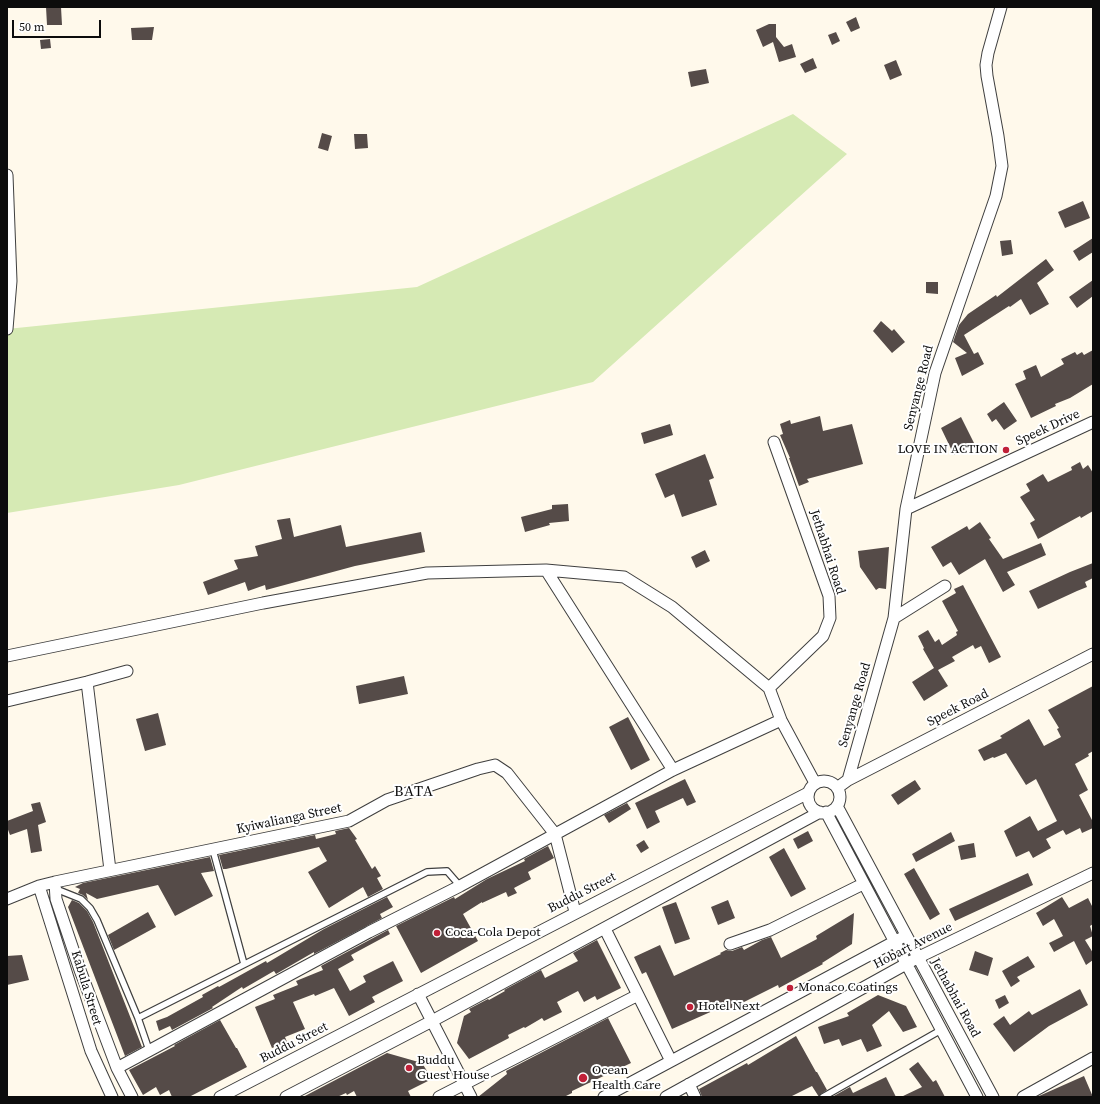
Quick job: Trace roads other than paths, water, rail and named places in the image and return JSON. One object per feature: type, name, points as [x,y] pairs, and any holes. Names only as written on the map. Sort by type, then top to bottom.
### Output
[{"type":"street","name":"Senyange Road","points":[[848,780],[894,618],[906,509],[934,374],[996,196],[1002,166],[986,65],[1001,7]]},
{"type":"street","points":[[7,175],[11,281],[7,329]]},
{"type":"street","name":"Speek Drive","points":[[906,509],[1093,422]]},
{"type":"street","name":"Jethabhai Road","points":[[769,688],[823,636],[830,618],[829,596],[774,442]]},
{"type":"street","points":[[546,570],[673,770]]},
{"type":"street","points":[[7,656],[263,604],[427,573],[546,570],[624,577],[672,607],[769,688],[781,720],[815,783]]},
{"type":"street","points":[[894,618],[945,586]]},
{"type":"street","name":"Speek Road","points":[[837,788],[848,780],[1093,654]]},
{"type":"street","points":[[7,701],[127,671]]},
{"type":"street","points":[[87,682],[110,870]]},
{"type":"street","points":[[117,1068],[369,932],[460,886],[673,770],[781,720]]},
{"type":"street","name":"Kyiwalianga Street","points":[[7,899],[39,886],[55,886],[110,870],[350,821],[387,800],[478,769],[495,765],[507,773],[555,834],[575,912]]},
{"type":"street","points":[[286,1097],[432,1021],[823,812],[832,810],[839,800],[839,794],[837,788],[827,781],[815,783],[808,793],[810,805],[814,810],[823,812]]},
{"type":"street","name":"Buddu Street","points":[[220,1097],[575,912],[808,793]]},
{"type":"street","name":"Jethabhai Road","points":[[836,806],[992,1097]]},
{"type":"street","name":"Jethabhai Road","points":[[823,812],[977,1097]]},
{"type":"street","name":"Hobart Avenue","points":[[666,1097],[917,958],[1093,873]]},
{"type":"street","points":[[730,944],[770,930],[863,884]]},
{"type":"street","name":"Kabula Street","points":[[39,886],[91,1051],[112,1097]]},
{"type":"street","points":[[55,886],[56,899],[80,970],[117,1068],[132,1097]]},
{"type":"street","points":[[605,929],[671,1061]]},
{"type":"street","name":"Hobart Avenue","points":[[604,1097],[905,936]]},
{"type":"street","points":[[418,994],[471,1097]]},
{"type":"street","points":[[439,1097],[638,995]]},
{"type":"street","points":[[1023,1097],[1093,1058]]},
{"type":"street","points":[[689,1084],[695,1097]]},
{"type":"lane","points":[[213,850],[244,964]]},
{"type":"lane","points":[[138,1018],[427,872],[447,871],[460,886]]},
{"type":"lane","points":[[55,886],[81,899],[90,908],[97,920],[138,1018],[149,1050]]},
{"type":"lane","points":[[823,1097],[941,1030]]},
{"type":"place","name":"LOVE IN ACTION","points":[[1006,450]]},
{"type":"place","name":"Coca-Cola Depot","points":[[437,933]]},
{"type":"place","name":"Monaco Coatings","points":[[790,988]]},
{"type":"place","name":"Hotel Next","points":[[690,1007]]},
{"type":"place","name":"Buddu Guest House","points":[[409,1068]]},
{"type":"place","name":"Ocean Health Care","points":[[583,1078]]},
{"type":"district","name":"BATA","points":[[414,792]]}]
